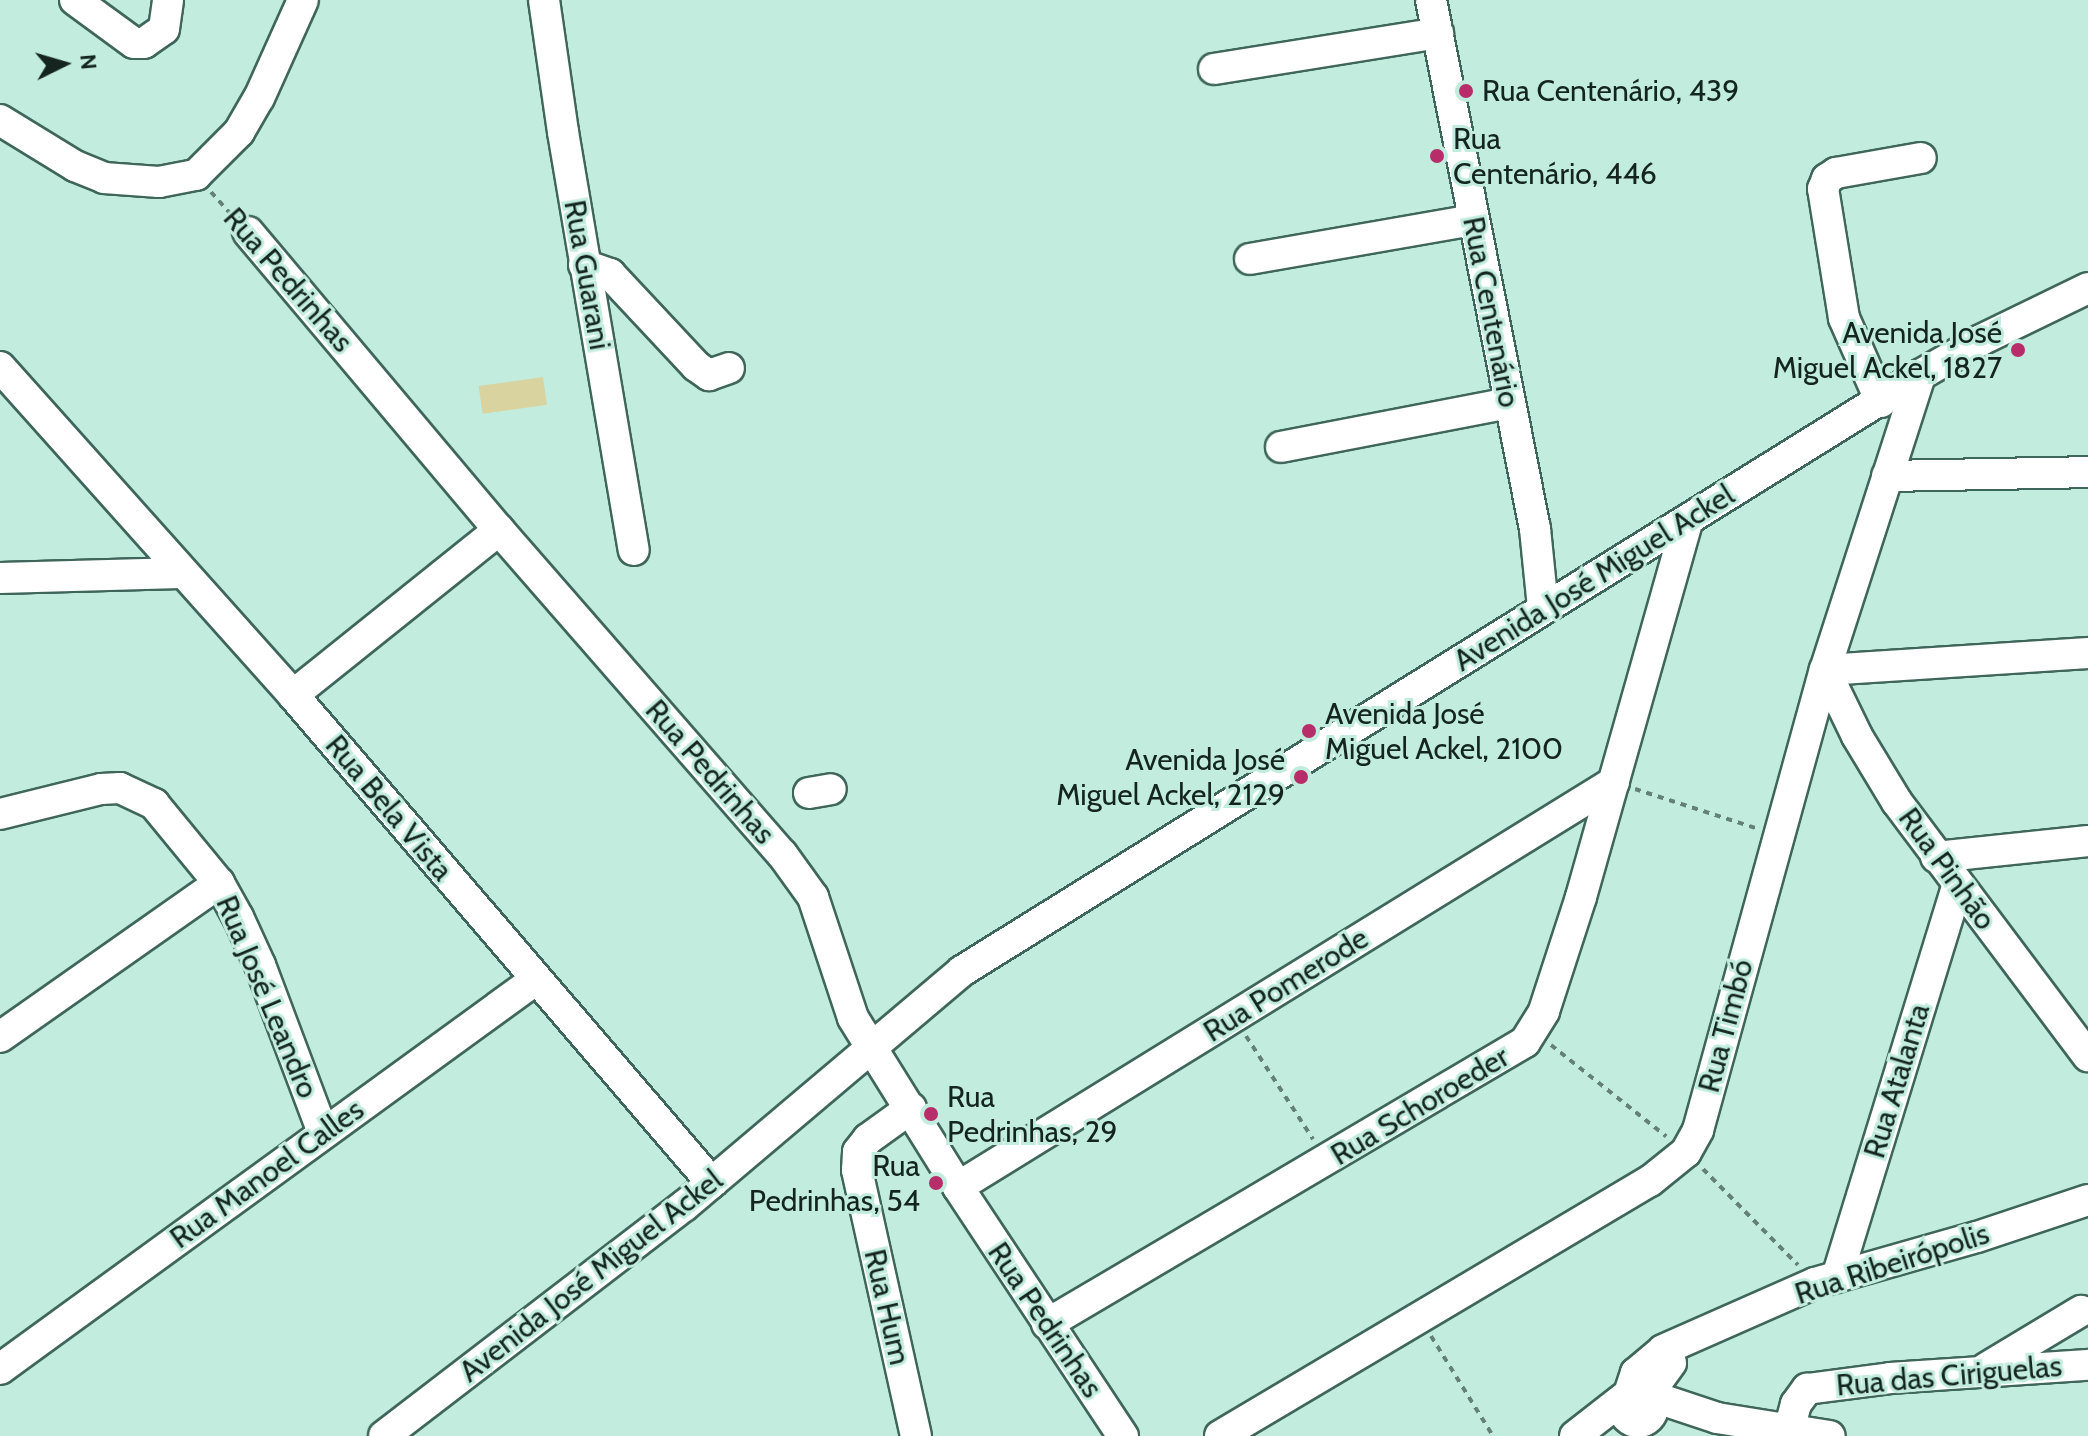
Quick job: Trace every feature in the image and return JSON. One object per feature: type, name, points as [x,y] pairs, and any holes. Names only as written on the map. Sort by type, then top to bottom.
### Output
[{"type":"street","points":[[75,0],[134,43],[152,41],[166,15]]},
{"type":"street","points":[[0,120],[49,151],[104,178],[159,182],[196,175],[239,132],[259,98],[303,0]]},
{"type":"street","name":"Rua Guarani","points":[[544,0],[584,265],[634,550]]},
{"type":"street","name":"Rua Centenário","points":[[1431,0],[1535,529],[1543,608]]},
{"type":"street","points":[[1214,69],[1438,33]]},
{"type":"street","points":[[1881,402],[1846,327],[1822,204],[1823,189],[1827,179],[1836,173],[1921,158]]},
{"type":"street","points":[[1250,259],[1473,220]]},
{"type":"street","name":"Rua Pedrinhas","points":[[248,232],[499,530],[782,854],[813,897],[847,1005],[958,1187],[1123,1436]]},
{"type":"street","points":[[584,265],[594,265],[610,274],[709,375],[729,368]]},
{"type":"street","name":"Avenida José Miguel Ackel","points":[[384,1436],[712,1183],[962,971],[1920,375],[1981,340],[2088,288]]},
{"type":"street","name":"Rua Bela Vista","points":[[0,367],[293,695],[712,1183]]},
{"type":"street","name":"Rua Timbó","points":[[1220,1436],[1650,1181],[1686,1152],[1698,1130],[1825,670],[1920,375]]},
{"type":"street","points":[[1281,447],[1509,403]]},
{"type":"street","points":[[1887,476],[2088,472]]},
{"type":"street","name":"Rua Schoroeder","points":[[1047,1324],[1512,1052],[1534,1031],[1544,1011],[1581,897],[1688,520]]},
{"type":"street","points":[[116,572],[143,552],[143,538],[138,524]]},
{"type":"street","name":"Rua Centenário","points":[[1535,529],[1578,586]]},
{"type":"street","points":[[293,695],[499,530]]},
{"type":"street","points":[[0,578],[116,572],[181,573]]},
{"type":"street","points":[[1825,670],[2088,653]]},
{"type":"street","name":"Rua Pinhão","points":[[1825,670],[1857,736],[1936,857],[1957,886],[2076,1022],[2088,1056]]},
{"type":"street","name":"Rua Pomerode","points":[[958,1187],[1614,782]]},
{"type":"street","name":"Rua José Leandro","points":[[0,814],[101,789],[120,788],[154,804],[219,883],[260,965],[323,1133]]},
{"type":"street","points":[[1936,857],[2088,841]]},
{"type":"street","points":[[0,1037],[219,883]]},
{"type":"street","name":"Rua Atalanta","points":[[1837,1277],[1957,886]]},
{"type":"street","name":"Rua Manoel Calles","points":[[0,1369],[535,980]]},
{"type":"street","name":"Rua Hum","points":[[911,1108],[868,1139],[858,1152],[857,1170],[916,1436]]},
{"type":"street","name":"Rua Ribeirópolis","points":[[1632,1412],[1668,1366],[1702,1333],[1837,1277],[1977,1237],[2088,1200]]},
{"type":"street","points":[[1980,1371],[2081,1311]]},
{"type":"street","name":"Rua das Ciriguelas","points":[[1789,1430],[1796,1404],[1807,1389],[1890,1378],[2088,1365]]},
{"type":"street","points":[[1586,1436],[1632,1412]]},
{"type":"street","points":[[1575,1436],[1632,1412],[1717,1418],[1830,1436]]},
{"type":"path","name":"Rua Pedrinhas","points":[[196,175],[248,232]]},
{"type":"path","points":[[1614,782],[1777,835]]},
{"type":"path","points":[[1233,1017],[1327,1160]]},
{"type":"path","points":[[1419,1317],[1493,1436]]},
{"type":"shaded area","points":[[543,377],[547,405],[483,414],[479,386]]},
{"type":"place","name":"Rua Centenário, 439","points":[[1466,91]]},
{"type":"place","name":"Rua Centenário, 446","points":[[1437,156]]},
{"type":"place","name":"Avenida José Miguel Ackel, 1827","points":[[2018,350]]},
{"type":"place","name":"Avenida José Miguel Ackel, 2100","points":[[1309,731]]},
{"type":"place","name":"Avenida José Miguel Ackel, 2129","points":[[1301,777]]},
{"type":"place","name":"Rua Pedrinhas, 29","points":[[931,1114]]},
{"type":"place","name":"Rua Pedrinhas, 54","points":[[936,1183]]}]
